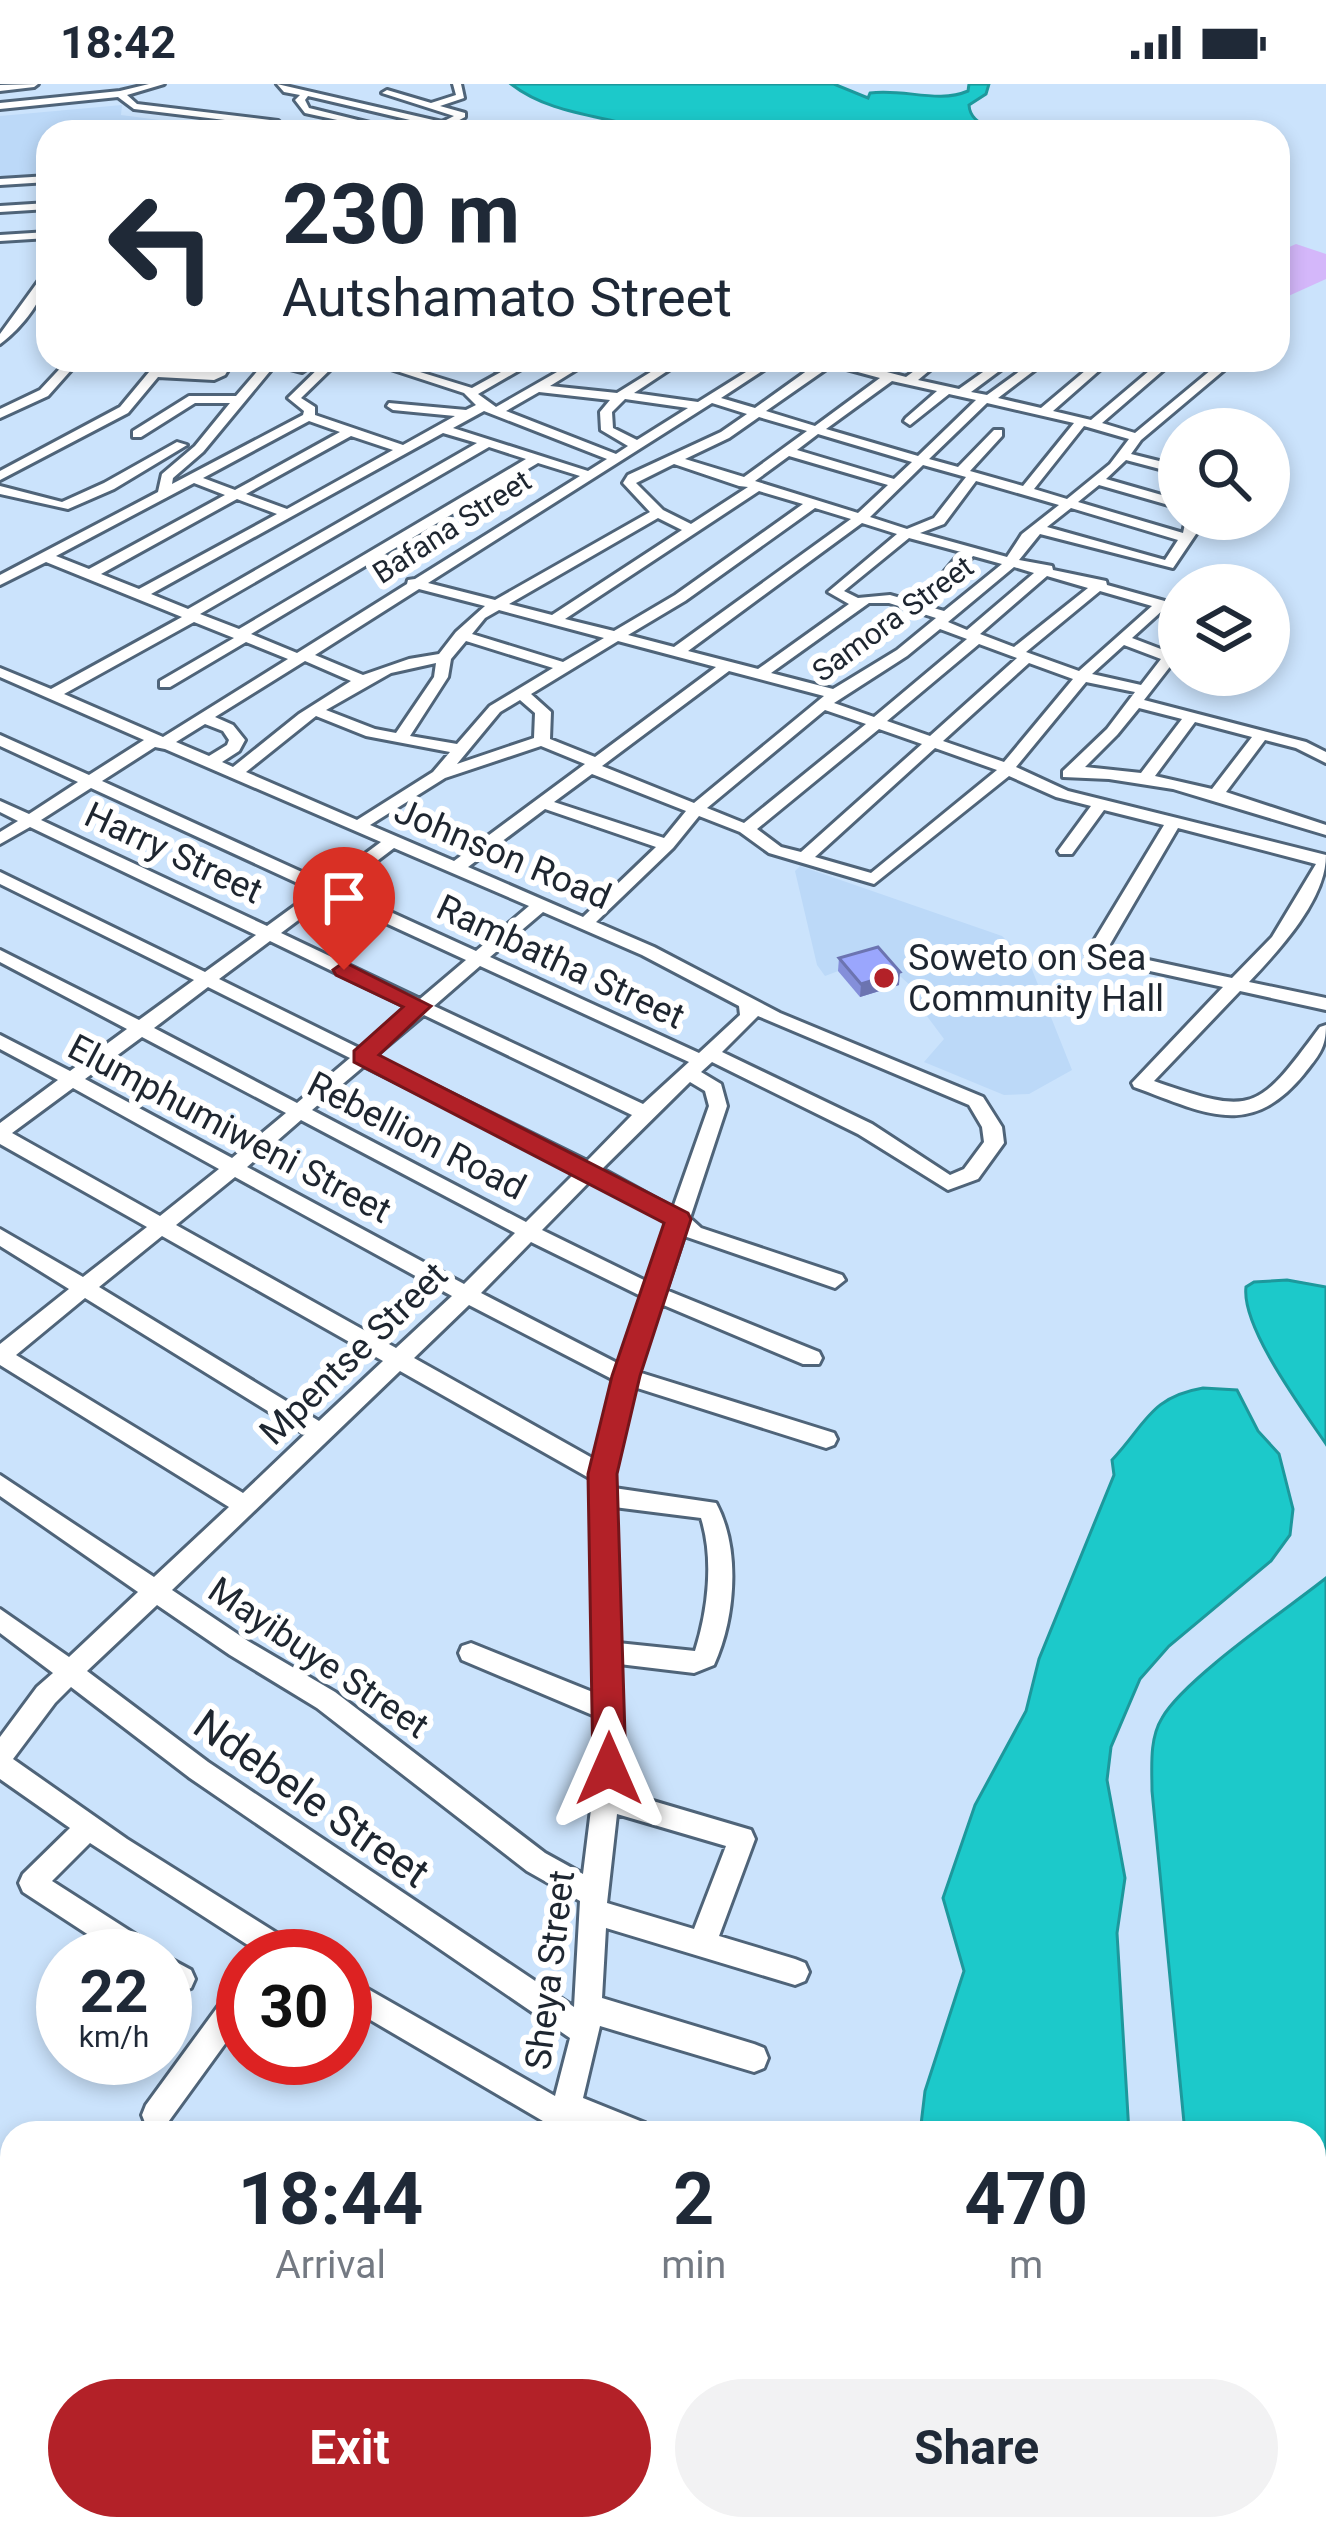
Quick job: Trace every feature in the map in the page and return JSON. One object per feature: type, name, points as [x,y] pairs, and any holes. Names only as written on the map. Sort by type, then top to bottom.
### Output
[{"type":"street","points":[[0,88],[34,84]]},
{"type":"street","points":[[75,84],[82,98]]},
{"type":"street","points":[[0,106],[120,94],[160,84]]},
{"type":"street","points":[[281,84],[287,90],[325,84]]},
{"type":"street","points":[[436,104],[461,95],[457,84]]},
{"type":"street","points":[[310,88],[427,120]]},
{"type":"street","points":[[310,88],[300,100],[305,110],[347,120]]},
{"type":"street","points":[[120,94],[134,106],[249,120]]},
{"type":"street","points":[[387,94],[462,115],[447,120]]},
{"type":"street","points":[[375,120],[397,112]]},
{"type":"street","points":[[0,182],[36,180]]},
{"type":"street","points":[[0,209],[36,207]]},
{"type":"street","points":[[0,238],[36,236]]},
{"type":"street","points":[[0,341],[36,295]]},
{"type":"street","points":[[0,414],[44,393],[63,372]]},
{"type":"street","points":[[0,476],[99,424],[133,401],[155,373],[214,376],[222,372]]},
{"type":"street","points":[[164,493],[165,480],[197,452],[264,372]]},
{"type":"street","points":[[0,581],[308,417],[311,410],[294,398],[321,372]]},
{"type":"street","points":[[408,372],[473,392],[490,408],[614,457]]},
{"type":"street","points":[[473,392],[509,372]]},
{"type":"street","points":[[141,594],[402,448],[565,372]]},
{"type":"street","points":[[634,444],[605,426],[606,412],[621,396],[659,372]]},
{"type":"street","name":"Bafana Street","points":[[0,839],[204,718],[755,372]]},
{"type":"street","points":[[692,530],[658,513],[629,483],[758,412],[813,372]]},
{"type":"street","points":[[879,372],[952,393],[1046,410],[1137,437]]},
{"type":"street","points":[[907,382],[920,372]]},
{"type":"street","points":[[910,421],[988,372]]},
{"type":"street","points":[[678,652],[861,518],[988,398],[1025,372]]},
{"type":"street","points":[[1046,410],[1091,372]]},
{"type":"street","points":[[1027,489],[1088,423],[1154,372]]},
{"type":"street","name":"Samora Street","points":[[585,924],[667,845],[695,810],[829,699],[944,620],[1012,559],[1016,548],[1098,481],[1137,437],[1216,372]]},
{"type":"street","points":[[554,620],[692,530],[889,376]]},
{"type":"street","points":[[537,388],[758,412],[1158,529]]},
{"type":"street","points":[[137,434],[187,400],[213,396],[240,400]]},
{"type":"street","points":[[393,406],[468,414]]},
{"type":"street","points":[[308,417],[402,448]]},
{"type":"street","points":[[99,424],[181,445],[220,463]]},
{"type":"street","points":[[441,428],[537,458],[633,478]]},
{"type":"street","points":[[91,574],[351,431]]},
{"type":"street","points":[[857,603],[835,592],[907,533],[939,521],[998,433]]},
{"type":"street","points":[[51,695],[487,442]]},
{"type":"street","points":[[0,490],[52,507],[63,506],[110,486],[181,445]]},
{"type":"street","points":[[790,452],[899,484]]},
{"type":"street","points":[[1124,456],[1158,465]]},
{"type":"street","points":[[165,684],[537,458]]},
{"type":"street","points":[[676,460],[907,533],[1048,568],[1158,602]]},
{"type":"street","points":[[192,478],[286,513]]},
{"type":"street","points":[[1098,481],[1158,498]]},
{"type":"street","points":[[439,775],[490,712],[680,598],[812,504]]},
{"type":"street","points":[[399,740],[438,682],[444,658],[493,604],[658,513]]},
{"type":"street","points":[[1038,529],[1163,566],[1174,562],[1186,540]]},
{"type":"street","points":[[922,608],[970,550]]},
{"type":"street","points":[[46,556],[366,682]]},
{"type":"street","points":[[746,829],[795,794],[1048,568]]},
{"type":"street","points":[[413,584],[764,672],[875,724],[1045,786],[1326,860],[1287,930],[1237,988],[1141,1083],[1212,1108],[1257,1107],[1285,1089],[1326,1031]]},
{"type":"street","points":[[803,859],[1101,584]]},
{"type":"street","points":[[764,672],[857,603],[878,598],[922,608],[974,637],[1191,718],[1301,745],[1326,758]]},
{"type":"street","points":[[358,826],[439,775],[542,741],[746,829],[775,850],[874,878],[1005,768],[1121,639],[1158,614]]},
{"type":"street","points":[[461,635],[567,668]]},
{"type":"street","points":[[1121,639],[1158,653]]},
{"type":"street","points":[[233,775],[316,711],[366,682],[412,661],[444,658]]},
{"type":"street","points":[[455,868],[729,664]]},
{"type":"street","name":"Johnson Road","points":[[0,672],[585,924],[774,1017],[976,1101]]},
{"type":"street","points":[[1045,786],[1074,771],[1158,676]]},
{"type":"street","points":[[523,694],[543,712],[542,741]]},
{"type":"street","points":[[316,711],[399,740],[457,749]]},
{"type":"street","points":[[204,718],[237,736],[234,748],[207,764]]},
{"type":"street","points":[[1147,776],[1191,718]]},
{"type":"street","points":[[1218,792],[1261,735]]},
{"type":"street","name":"Rambatha Street","points":[[0,740],[700,1063],[865,1129],[948,1183],[971,1174],[994,1143],[976,1101]]},
{"type":"street","points":[[1074,771],[1147,776],[1218,792],[1326,830]]},
{"type":"street","points":[[541,803],[667,845]]},
{"type":"street","points":[[1066,851],[1101,803]]},
{"type":"street","name":"Harry Street","points":[[0,806],[646,1113]]},
{"type":"street","points":[[1175,820],[1095,955],[1326,1004]]},
{"type":"street","points":[[393,841],[0,1134],[398,1360],[603,1485],[708,1510],[717,1520],[721,1542],[705,1658],[694,1662],[608,1652]]},
{"type":"street","points":[[0,878],[589,1170],[678,1219],[694,1233],[835,1280]]},
{"type":"street","points":[[246,1507],[0,1355],[234,1167],[541,905]]},
{"type":"street","name":"Rebellion Road","points":[[0,955],[605,1272],[812,1358]]},
{"type":"street","name":"Mpentse Street","points":[[0,1760],[38,1704],[467,1294],[748,1017],[748,1001]]},
{"type":"street","name":"Elumphumiweni Street","points":[[0,1041],[626,1376],[826,1439]]},
{"type":"street","name":"Sheya Street","points":[[564,2119],[587,2022],[606,1799],[609,1710],[603,1485],[626,1376],[718,1100],[700,1063]]},
{"type":"street","points":[[0,1236],[321,1433]]},
{"type":"street","name":"Mayibuye Street","points":[[0,1484],[239,1648],[326,1700],[594,1903],[702,1944],[795,1972]]},
{"type":"street","name":"Ndebele Street","points":[[0,1619],[199,1770],[587,2022]]},
{"type":"street","points":[[471,1653],[609,1710]]},
{"type":"street","points":[[0,1760],[88,1827],[242,1929]]},
{"type":"street","points":[[606,1799],[742,1839],[702,1944]]},
{"type":"street","points":[[88,1827],[32,1883],[103,1929]]},
{"type":"street","points":[[372,2006],[564,2119]]},
{"type":"street","points":[[587,2022],[608,2012],[754,2058]]},
{"type":"street","points":[[156,2114],[216,2033]]},
{"type":"shaded area","points":[[511,84],[834,84],[868,98],[870,93],[882,92],[957,95],[968,91],[969,84],[989,84],[986,94],[969,105],[978,120],[610,120],[527,95]]},
{"type":"shaded area","points":[[122,105],[121,115],[160,120],[36,120],[36,177],[0,179],[0,116]]},
{"type":"shaded area","points":[[1296,244],[1326,254],[1326,279],[1290,295],[1290,247]]},
{"type":"shaded area","points":[[800,866],[1002,936],[1029,962],[1072,1070],[1029,1094],[1004,1095],[924,1062],[944,1039],[912,996],[912,987],[878,956],[825,976],[817,965],[795,871]]},
{"type":"shaded area","points":[[1287,1280],[1326,1287],[1326,1444],[1263,1345],[1247,1304],[1246,1287],[1254,1282]]},
{"type":"shaded area","points":[[1237,1390],[1258,1431],[1279,1454],[1293,1509],[1290,1535],[1271,1561],[1169,1646],[1140,1679],[1111,1747],[1107,1780],[1125,1878],[1117,1933],[1128,2121],[921,2121],[925,2091],[964,1971],[943,1898],[975,1805],[1026,1711],[1039,1659],[1114,1475],[1112,1460],[1150,1414],[1185,1392]]},
{"type":"shaded area","points":[[1326,1578],[1326,2121],[1184,2121],[1152,1754],[1162,1718],[1213,1665]]},
{"type":"building","points":[[878,947],[900,972],[861,984],[839,958]]},
{"type":"place","name":"Soweto on Sea Community Hall","points":[[884,978]]},
{"type":"route","points":[[344,970],[419,1006],[363,1056],[678,1219],[626,1376],[602,1474],[609,1769]]}]
